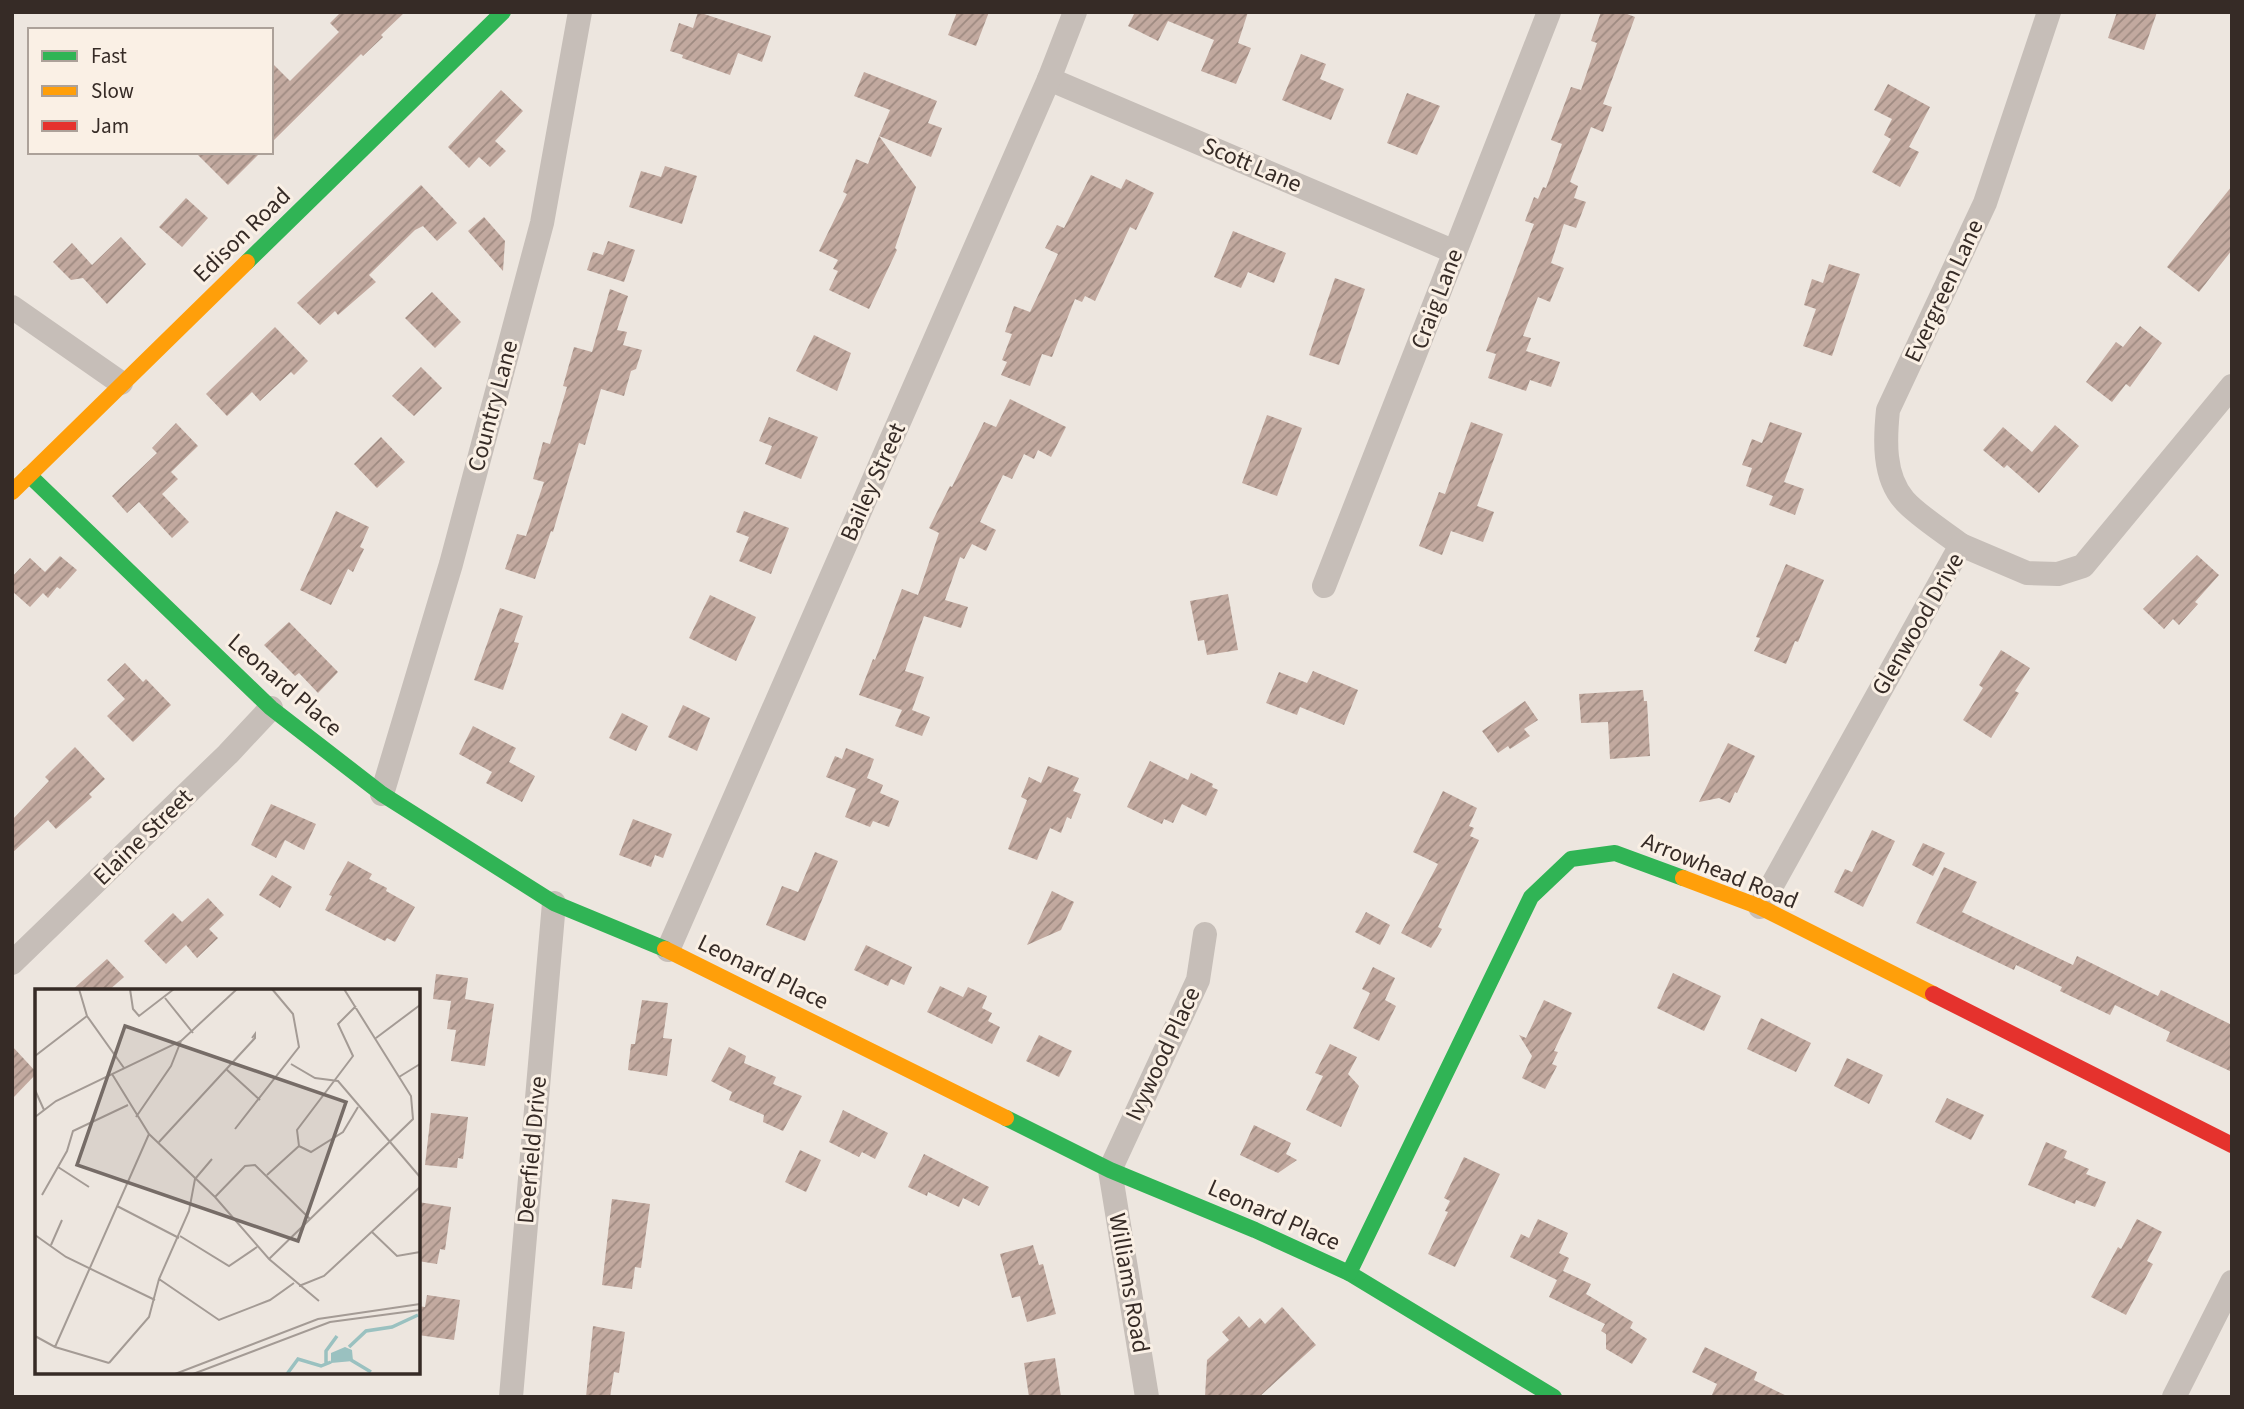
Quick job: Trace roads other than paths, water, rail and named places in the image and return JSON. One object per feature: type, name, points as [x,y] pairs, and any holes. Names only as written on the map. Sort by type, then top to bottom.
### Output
[{"type":"street","name":"Edison Road","points":[[12,492],[503,12]]},
{"type":"street","name":"Country Lane","points":[[382,794],[451,564],[542,223],[580,12]]},
{"type":"street","name":"Bailey Street","points":[[668,950],[1049,79],[1075,12]]},
{"type":"street","name":"Craig Lane","points":[[1324,586],[1549,12]]},
{"type":"street","name":"Evergreen Lane","points":[[1961,545],[1903,500],[1891,475],[1884,445],[1888,410],[1985,203],[2049,12]]},
{"type":"street","name":"Scott Lane","points":[[1049,79],[1455,252]]},
{"type":"street","points":[[12,307],[121,383]]},
{"type":"street","name":"Glenwood Drive","points":[[1760,908],[1961,545],[2026,573],[2058,575],[2084,566],[2232,386]]},
{"type":"street","name":"Leonard Place","points":[[29,475],[271,708],[382,794],[554,903],[668,950],[1110,1170],[1255,1230],[1349,1273],[1554,1397]]},
{"type":"street","name":"Elaine Street","points":[[12,963],[228,754],[271,708]]},
{"type":"street","name":"Arrowhead Road","points":[[1349,1273],[1531,897],[1571,859],[1615,853],[1760,908],[2232,1145]]},
{"type":"street","name":"Deerfield Drive","points":[[511,1397],[554,903]]},
{"type":"street","name":"Ivywood Place","points":[[1110,1170],[1198,980],[1205,934]]},
{"type":"street","name":"Williams Road","points":[[1110,1170],[1147,1397]]},
{"type":"street","points":[[2175,1397],[2232,1282]]}]
